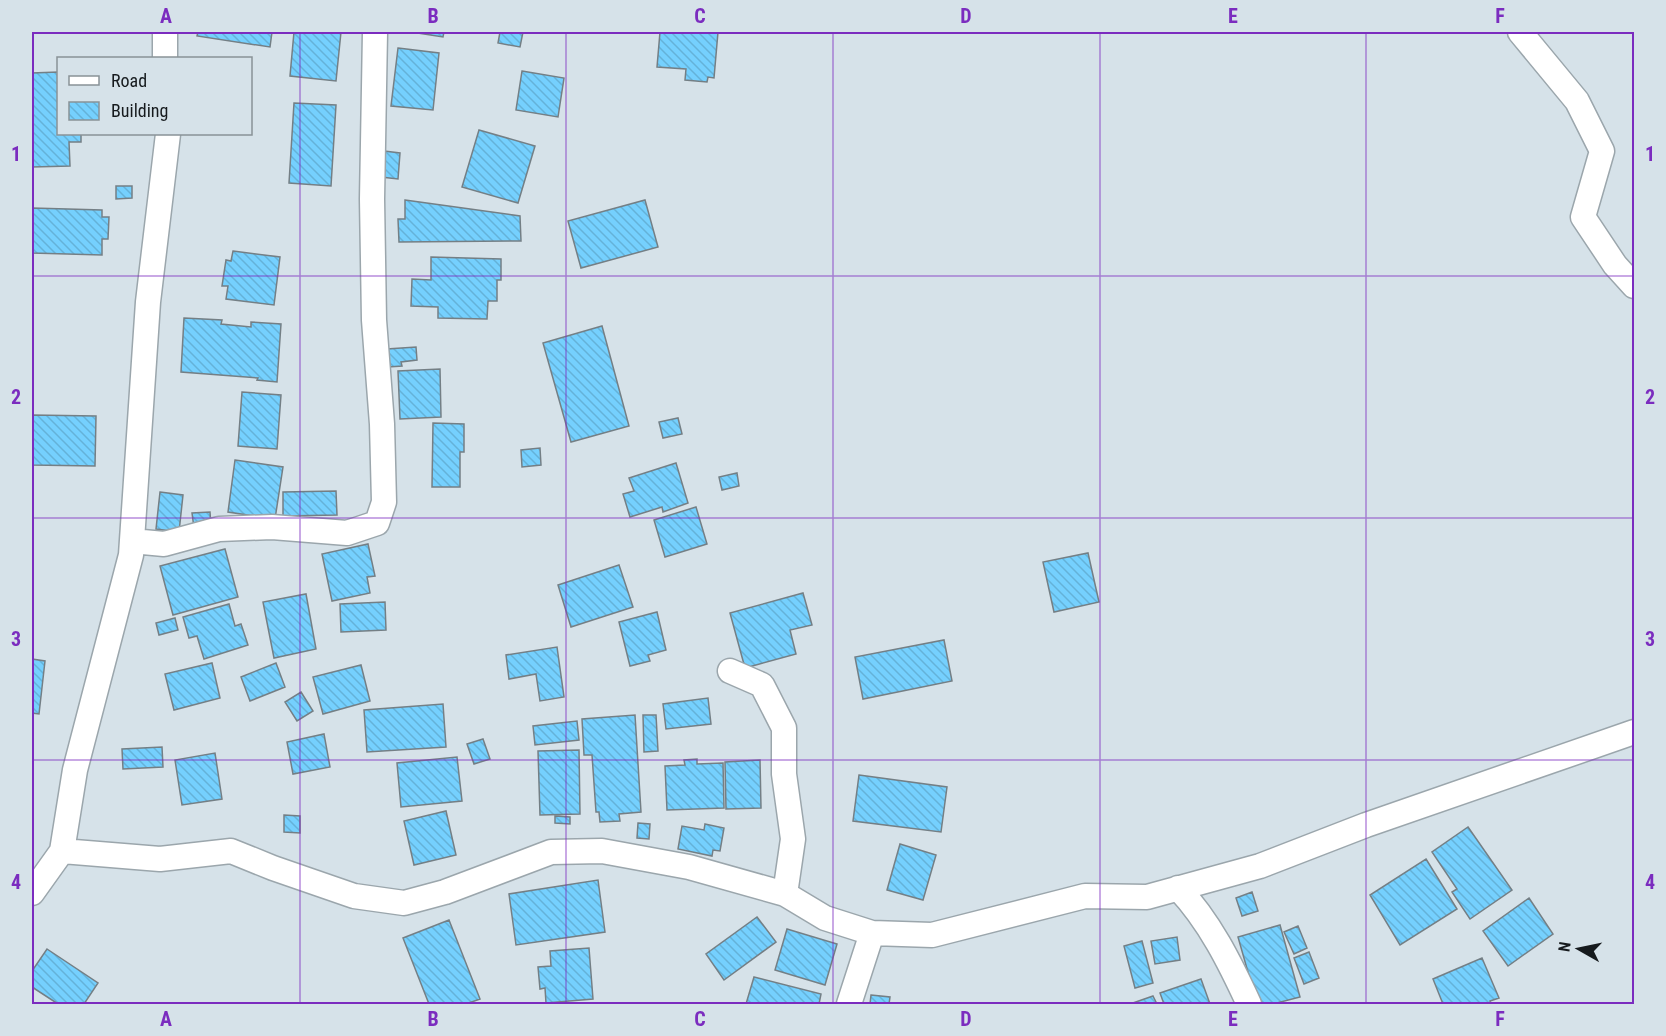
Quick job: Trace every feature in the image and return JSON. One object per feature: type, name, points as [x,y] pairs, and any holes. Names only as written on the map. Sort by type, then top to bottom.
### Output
[{"type":"street","points":[[165,32],[165,57]]},
{"type":"street","points":[[132,541],[164,544],[219,529],[272,526],[347,533],[377,523],[384,502],[382,424],[374,320],[372,199],[375,32]]},
{"type":"street","points":[[1520,32],[1577,101],[1602,150],[1583,217],[1615,265],[1635,286]]},
{"type":"street","points":[[34,887],[62,851],[75,770],[130,555],[148,302],[168,135]]},
{"type":"street","points":[[730,671],[762,685],[784,728],[784,774],[793,839],[785,894]]},
{"type":"street","points":[[62,851],[160,859],[231,851],[354,896],[404,903],[445,892],[551,852],[602,851],[689,867],[785,894],[825,918],[872,933],[932,934],[1085,896],[1147,897],[1260,866],[1366,825],[1635,732]]},
{"type":"street","points":[[1178,888],[1196,907],[1220,946],[1250,1005]]},
{"type":"street","points":[[849,1005],[872,933]]},
{"type":"building","points":[[198,32],[272,32],[270,47],[197,36]]},
{"type":"building","points":[[294,32],[341,32],[336,81],[290,76]]},
{"type":"building","points":[[411,32],[444,32],[443,37]]},
{"type":"building","points":[[500,32],[523,32],[520,47],[498,43]]},
{"type":"building","points":[[660,32],[718,32],[714,78],[708,77],[707,82],[685,80],[686,69],[657,67]]},
{"type":"building","points":[[398,48],[439,53],[433,110],[391,106]]},
{"type":"building","points":[[522,71],[564,78],[558,117],[516,110]]},
{"type":"building","points":[[57,72],[57,135],[81,135],[81,142],[69,142],[70,166],[32,167],[32,73]]},
{"type":"building","points":[[294,103],[336,105],[331,186],[289,183]]},
{"type":"building","points":[[479,130],[535,146],[518,203],[462,187]]},
{"type":"building","points":[[384,151],[400,153],[398,179],[381,177]]},
{"type":"building","points":[[116,186],[132,186],[132,198],[116,199]]},
{"type":"building","points":[[405,200],[520,216],[521,241],[399,242],[398,219],[405,219]]},
{"type":"building","points":[[645,200],[658,247],[581,268],[568,221]]},
{"type":"building","points":[[32,208],[102,210],[102,217],[109,217],[108,239],[102,239],[102,255],[32,253]]},
{"type":"building","points":[[233,251],[280,257],[274,305],[226,299],[228,286],[222,286],[226,260],[231,261]]},
{"type":"building","points":[[431,257],[501,259],[501,280],[497,280],[497,301],[488,301],[487,319],[438,318],[438,307],[411,306],[412,279],[431,280]]},
{"type":"building","points":[[184,318],[222,320],[221,324],[251,327],[251,322],[281,324],[277,382],[257,380],[258,378],[181,372]]},
{"type":"building","points":[[602,326],[629,426],[571,442],[543,343]]},
{"type":"building","points":[[416,347],[417,360],[401,362],[402,366],[388,367],[387,349]]},
{"type":"building","points":[[440,369],[441,417],[400,419],[398,371]]},
{"type":"building","points":[[242,392],[281,395],[277,449],[238,446]]},
{"type":"building","points":[[32,415],[96,416],[95,466],[32,465]]},
{"type":"building","points":[[678,418],[682,434],[663,438],[659,422]]},
{"type":"building","points":[[433,423],[464,424],[464,452],[460,452],[460,487],[432,487]]},
{"type":"building","points":[[540,448],[541,465],[522,467],[521,450]]},
{"type":"building","points":[[235,460],[283,467],[275,519],[228,512]]},
{"type":"building","points":[[676,463],[688,503],[663,512],[662,507],[630,517],[623,494],[634,491],[629,478]]},
{"type":"building","points":[[737,473],[739,486],[722,490],[719,477]]},
{"type":"building","points":[[336,491],[337,515],[283,516],[283,492]]},
{"type":"building","points":[[160,492],[183,495],[179,532],[156,529]]},
{"type":"building","points":[[696,507],[707,544],[665,557],[654,520]]},
{"type":"building","points":[[210,512],[211,526],[194,528],[192,513]]},
{"type":"building","points":[[368,544],[375,576],[367,577],[370,593],[332,601],[322,554]]},
{"type":"building","points":[[225,549],[238,597],[173,615],[160,566]]},
{"type":"building","points":[[1088,553],[1099,602],[1054,612],[1043,562]]},
{"type":"building","points":[[619,565],[633,607],[571,627],[558,585]]},
{"type":"building","points":[[803,593],[812,625],[790,630],[796,654],[745,668],[730,613]]},
{"type":"building","points":[[306,594],[316,649],[274,658],[263,602]]},
{"type":"building","points":[[385,602],[386,630],[341,632],[340,604]]},
{"type":"building","points":[[229,604],[235,626],[241,624],[248,645],[204,659],[197,636],[189,638],[183,617]]},
{"type":"building","points":[[657,612],[666,650],[648,655],[650,661],[630,666],[619,622]]},
{"type":"building","points":[[175,618],[178,630],[159,635],[156,623]]},
{"type":"building","points":[[944,640],[952,681],[863,699],[855,657]]},
{"type":"building","points":[[557,647],[564,697],[540,701],[536,674],[509,679],[506,655]]},
{"type":"building","points":[[32,659],[45,661],[39,714],[32,713]]},
{"type":"building","points":[[212,663],[220,698],[174,710],[165,674]]},
{"type":"building","points":[[276,663],[285,687],[250,701],[241,677]]},
{"type":"building","points":[[361,665],[370,701],[323,714],[313,677]]},
{"type":"building","points":[[301,692],[313,711],[297,721],[285,702]]},
{"type":"building","points":[[708,698],[711,724],[666,729],[663,704]]},
{"type":"building","points":[[443,704],[446,747],[367,752],[364,710]]},
{"type":"building","points":[[635,715],[641,812],[619,814],[620,821],[600,822],[599,812],[596,812],[592,755],[584,755],[582,719]]},
{"type":"building","points":[[643,715],[656,715],[658,751],[644,752]]},
{"type":"building","points":[[577,721],[579,740],[535,745],[533,726]]},
{"type":"building","points":[[324,734],[330,767],[293,774],[287,742]]},
{"type":"building","points":[[483,739],[490,759],[474,764],[467,744]]},
{"type":"building","points":[[162,747],[163,767],[123,769],[122,749]]},
{"type":"building","points":[[579,750],[580,814],[540,815],[538,751]]},
{"type":"building","points":[[215,753],[222,799],[182,805],[175,760]]},
{"type":"building","points":[[457,757],[462,801],[401,807],[397,763]]},
{"type":"building","points":[[697,759],[697,764],[723,763],[724,808],[667,810],[665,766],[685,765],[684,760]]},
{"type":"building","points":[[760,760],[761,808],[726,809],[725,762]]},
{"type":"building","points":[[859,775],[947,787],[941,832],[853,821]]},
{"type":"building","points":[[446,811],[456,855],[414,865],[404,821]]},
{"type":"building","points":[[284,815],[300,816],[300,833],[284,832]]},
{"type":"building","points":[[555,816],[570,817],[570,824],[555,823]]},
{"type":"building","points":[[638,823],[650,824],[649,839],[637,838]]},
{"type":"building","points":[[705,824],[724,828],[720,851],[713,850],[712,856],[678,849],[682,826],[704,830]]},
{"type":"building","points":[[1468,827],[1512,890],[1470,919],[1452,892],[1457,889],[1432,852]]},
{"type":"building","points":[[900,844],[936,855],[923,900],[887,890]]},
{"type":"building","points":[[1426,859],[1457,909],[1400,945],[1370,895]]},
{"type":"building","points":[[598,880],[605,932],[516,945],[509,894]]},
{"type":"building","points":[[1252,892],[1258,911],[1242,916],[1236,898]]},
{"type":"building","points":[[1529,898],[1553,934],[1508,966],[1483,931]]},
{"type":"building","points":[[757,917],[776,942],[724,980],[706,954]]},
{"type":"building","points":[[449,920],[480,999],[466,1004],[429,1004],[403,938]]},
{"type":"building","points":[[1280,925],[1300,997],[1273,1004],[1257,1004],[1238,937]]},
{"type":"building","points":[[1298,926],[1307,948],[1294,954],[1284,932]]},
{"type":"building","points":[[787,929],[837,944],[825,985],[775,970]]},
{"type":"building","points":[[1177,937],[1180,960],[1155,964],[1151,941]]},
{"type":"building","points":[[1142,941],[1153,983],[1135,988],[1124,946]]},
{"type":"building","points":[[589,948],[593,999],[546,1003],[545,988],[540,989],[538,967],[551,966],[550,951]]},
{"type":"building","points":[[47,949],[98,983],[84,1004],[58,1004],[32,987],[32,971]]},
{"type":"building","points":[[1309,952],[1319,978],[1304,984],[1294,958]]},
{"type":"building","points":[[1482,958],[1499,998],[1490,1001],[1491,1004],[1443,1004],[1433,979]]},
{"type":"building","points":[[754,977],[821,994],[819,1004],[746,1004]]},
{"type":"building","points":[[1201,979],[1210,1004],[1164,1004],[1160,993]]},
{"type":"building","points":[[871,995],[890,997],[889,1004],[870,1004]]},
{"type":"building","points":[[1153,996],[1157,1004],[1130,1004]]}]
